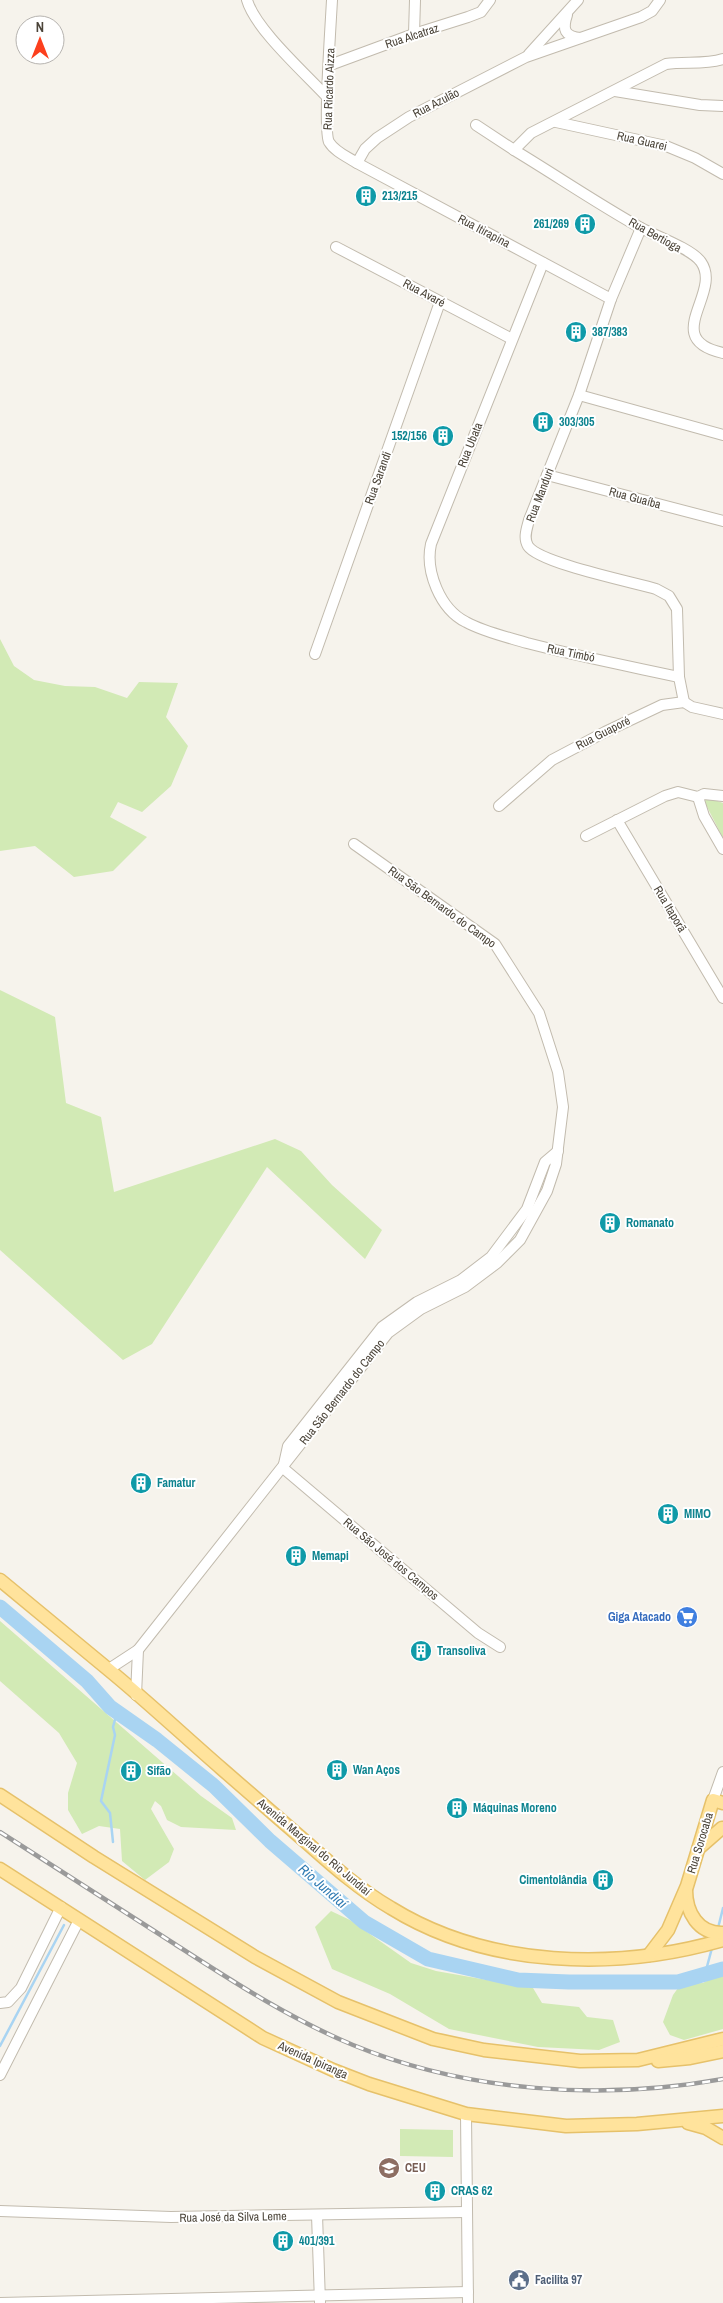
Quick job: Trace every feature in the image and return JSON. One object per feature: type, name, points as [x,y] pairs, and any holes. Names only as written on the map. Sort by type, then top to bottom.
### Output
[{"type":"main road","name":"Avenida Marginal do Rio Jundiaí","points":[[0,1580],[109,1670],[352,1882],[408,1918],[448,1935],[488,1948],[530,1956],[572,1959],[623,1958],[649,1955],[696,1948],[723,1940]]},
{"type":"main road","points":[[0,1796],[255,1957],[338,2002],[433,2039],[484,2050],[580,2061],[638,2060],[655,2062],[723,2051]]},
{"type":"main road","name":"Rua Sorocaba","points":[[649,1955],[668,1930],[686,1886],[708,1817],[718,1802]]},
{"type":"main road","points":[[697,1851],[722,1828],[708,1817]]},
{"type":"main road","name":"Avenida Ipiranga","points":[[0,1868],[263,2038],[369,2084],[466,2114],[566,2126],[671,2122],[722,2117]]},
{"type":"main road","points":[[686,1886],[686,1902],[694,1920],[712,1932],[723,1933]]},
{"type":"main road","points":[[638,2060],[723,2040]]},
{"type":"main road","points":[[722,2117],[723,2130]]},
{"type":"main road","name":"Avenida Ipiranga","points":[[671,2122],[698,2125],[723,2138]]},
{"type":"street","points":[[247,0],[250,10],[263,28],[328,98]]},
{"type":"street","name":"Rua Ricardo Aizza","points":[[332,0],[327,122],[330,143],[357,163]]},
{"type":"street","points":[[414,34],[415,0]]},
{"type":"street","name":"Rua Alcatraz","points":[[330,65],[414,34],[468,18],[481,12],[490,0]]},
{"type":"street","points":[[526,57],[578,0]]},
{"type":"street","points":[[526,57],[641,17],[652,11],[660,0]]},
{"type":"street","points":[[567,14],[563,26],[565,32],[570,37],[580,38]]},
{"type":"street","name":"Rua Azulão","points":[[357,163],[365,149],[377,138],[409,117],[526,57]]},
{"type":"street","points":[[514,150],[531,134],[666,64],[682,61],[715,62],[723,59]]},
{"type":"street","points":[[615,91],[700,105],[723,106]]},
{"type":"street","name":"Rua Guarei","points":[[556,122],[666,146],[695,158],[723,174]]},
{"type":"street","name":"Rua Bertioga","points":[[476,125],[641,228],[672,243],[701,262],[704,272],[704,285],[694,332],[696,340],[703,346],[723,353]]},
{"type":"street","name":"Rua Itirapina","points":[[357,163],[612,299]]},
{"type":"street","name":"Rua Manduri","points":[[641,228],[612,299],[579,395],[529,520],[526,535],[527,544],[534,553],[557,562],[656,589],[670,596],[677,609],[679,677],[684,702]]},
{"type":"street","name":"Rua Avaré","points":[[336,247],[512,339]]},
{"type":"street","name":"Rua Ubata","points":[[464,622],[448,606],[439,593],[432,578],[429,554],[543,263]]},
{"type":"street","name":"Rua Sarandi","points":[[315,654],[440,302]]},
{"type":"street","points":[[579,395],[723,435]]},
{"type":"street","name":"Rua Guaíba","points":[[547,475],[723,521]]},
{"type":"street","name":"Rua Timbó","points":[[464,622],[500,636],[679,677]]},
{"type":"street","points":[[684,702],[692,708],[723,714]]},
{"type":"street","name":"Rua Guaporé","points":[[499,806],[552,760],[635,717],[662,706],[684,702]]},
{"type":"street","points":[[586,836],[665,796],[678,792],[698,797],[704,794],[723,796]]},
{"type":"street","points":[[698,797],[704,816],[723,849]]},
{"type":"street","name":"Rua Itaporã","points":[[617,820],[723,998]]},
{"type":"street","name":"Rua São Bernardo do Campo","points":[[109,1670],[138,1650],[388,1333],[421,1309],[465,1287],[497,1263],[520,1240],[547,1191],[558,1150],[563,1107],[558,1072],[539,1013],[495,944],[354,844]]},
{"type":"street","name":"Rua São José dos Campos","points":[[283,1468],[478,1633],[500,1647]]},
{"type":"street","points":[[136,1694],[138,1650]]},
{"type":"street","name":"Rua Sorocaba","points":[[718,1802],[723,1772]]},
{"type":"street","points":[[0,2003],[8,2002],[22,1988],[63,1908]]},
{"type":"street","points":[[0,2075],[77,1919]]},
{"type":"street","points":[[466,2114],[468,2303]]},
{"type":"street","name":"Rua José da Silva Leme","points":[[0,2212],[171,2217],[466,2212]]},
{"type":"street","points":[[317,2216],[320,2300]]},
{"type":"street","points":[[0,2303],[320,2300],[468,2292]]},
{"type":"green space","points":[[0,639],[14,666],[34,680],[65,686],[95,687],[127,698],[139,682],[178,683],[166,717],[188,746],[171,786],[142,812],[118,802],[110,817],[147,837],[113,871],[74,877],[35,846],[0,851]]},
{"type":"green space","points":[[709,798],[723,803],[723,838],[704,801]]},
{"type":"green space","points":[[0,990],[55,1017],[66,1103],[101,1117],[114,1192],[275,1139],[301,1151],[332,1185],[382,1230],[365,1259],[267,1167],[152,1344],[123,1360],[0,1250]]},
{"type":"green space","points":[[0,1621],[201,1796],[232,1818],[236,1830],[181,1827],[167,1820],[161,1806],[155,1801],[151,1809],[174,1849],[169,1862],[145,1880],[122,1861],[120,1829],[99,1826],[82,1834],[68,1810],[68,1793],[77,1763],[59,1733],[0,1681]]},
{"type":"green space","points":[[331,1911],[350,1920],[411,1963],[436,1971],[533,1988],[542,2003],[579,2007],[587,2017],[613,2020],[620,2042],[599,2050],[538,2047],[449,2029],[390,1994],[332,1969],[315,1927]]},
{"type":"green space","points":[[723,1972],[723,2029],[684,2040],[670,2035],[663,2022],[673,1995],[681,1984],[703,1983]]},
{"type":"green space","points":[[400,2129],[453,2130],[453,2157],[400,2156]]},
{"type":"waterway","name":"Rio Jundiaí","points":[[0,1607],[87,1681],[110,1707],[157,1740],[214,1786],[270,1841],[364,1922],[428,1959],[518,1980],[569,1982],[678,1982],[723,1969]]},
{"type":"waterway","points":[[113,1842],[110,1813],[101,1801],[115,1735],[113,1727],[117,1712]]},
{"type":"waterway","points":[[718,1928],[723,1908]]},
{"type":"waterway","points":[[0,2046],[64,1925]]},
{"type":"waterway","points":[[705,1974],[712,1948]]},
{"type":"railway","points":[[0,1832],[259,1997],[305,2023],[353,2045],[397,2061],[442,2073],[488,2082],[535,2088],[630,2090],[677,2086],[723,2079]]},
{"type":"place","name":"213/215","points":[[366,196]]},
{"type":"place","name":"261/269","points":[[585,224]]},
{"type":"place","name":"387/383","points":[[576,332]]},
{"type":"place","name":"303/305","points":[[543,422]]},
{"type":"place","name":"152/156","points":[[443,436]]},
{"type":"place","name":"Romanato","points":[[610,1223]]},
{"type":"place","name":"Famatur","points":[[141,1483]]},
{"type":"place","name":"MIMO","points":[[668,1514]]},
{"type":"place","name":"Memapi","points":[[296,1556]]},
{"type":"place","name":"Giga Atacado","points":[[687,1617]]},
{"type":"place","name":"Transoliva","points":[[421,1651]]},
{"type":"place","name":"Wan Aços","points":[[337,1770]]},
{"type":"place","name":"Sifão","points":[[131,1771]]},
{"type":"place","name":"Máquinas Moreno","points":[[457,1808]]},
{"type":"place","name":"Cimentolândia","points":[[603,1880]]},
{"type":"place","name":"CEU","points":[[389,2168]]},
{"type":"place","name":"CRAS 62","points":[[435,2191]]},
{"type":"place","name":"401/391","points":[[283,2241]]},
{"type":"place","name":"Facilita 97","points":[[519,2280]]}]
